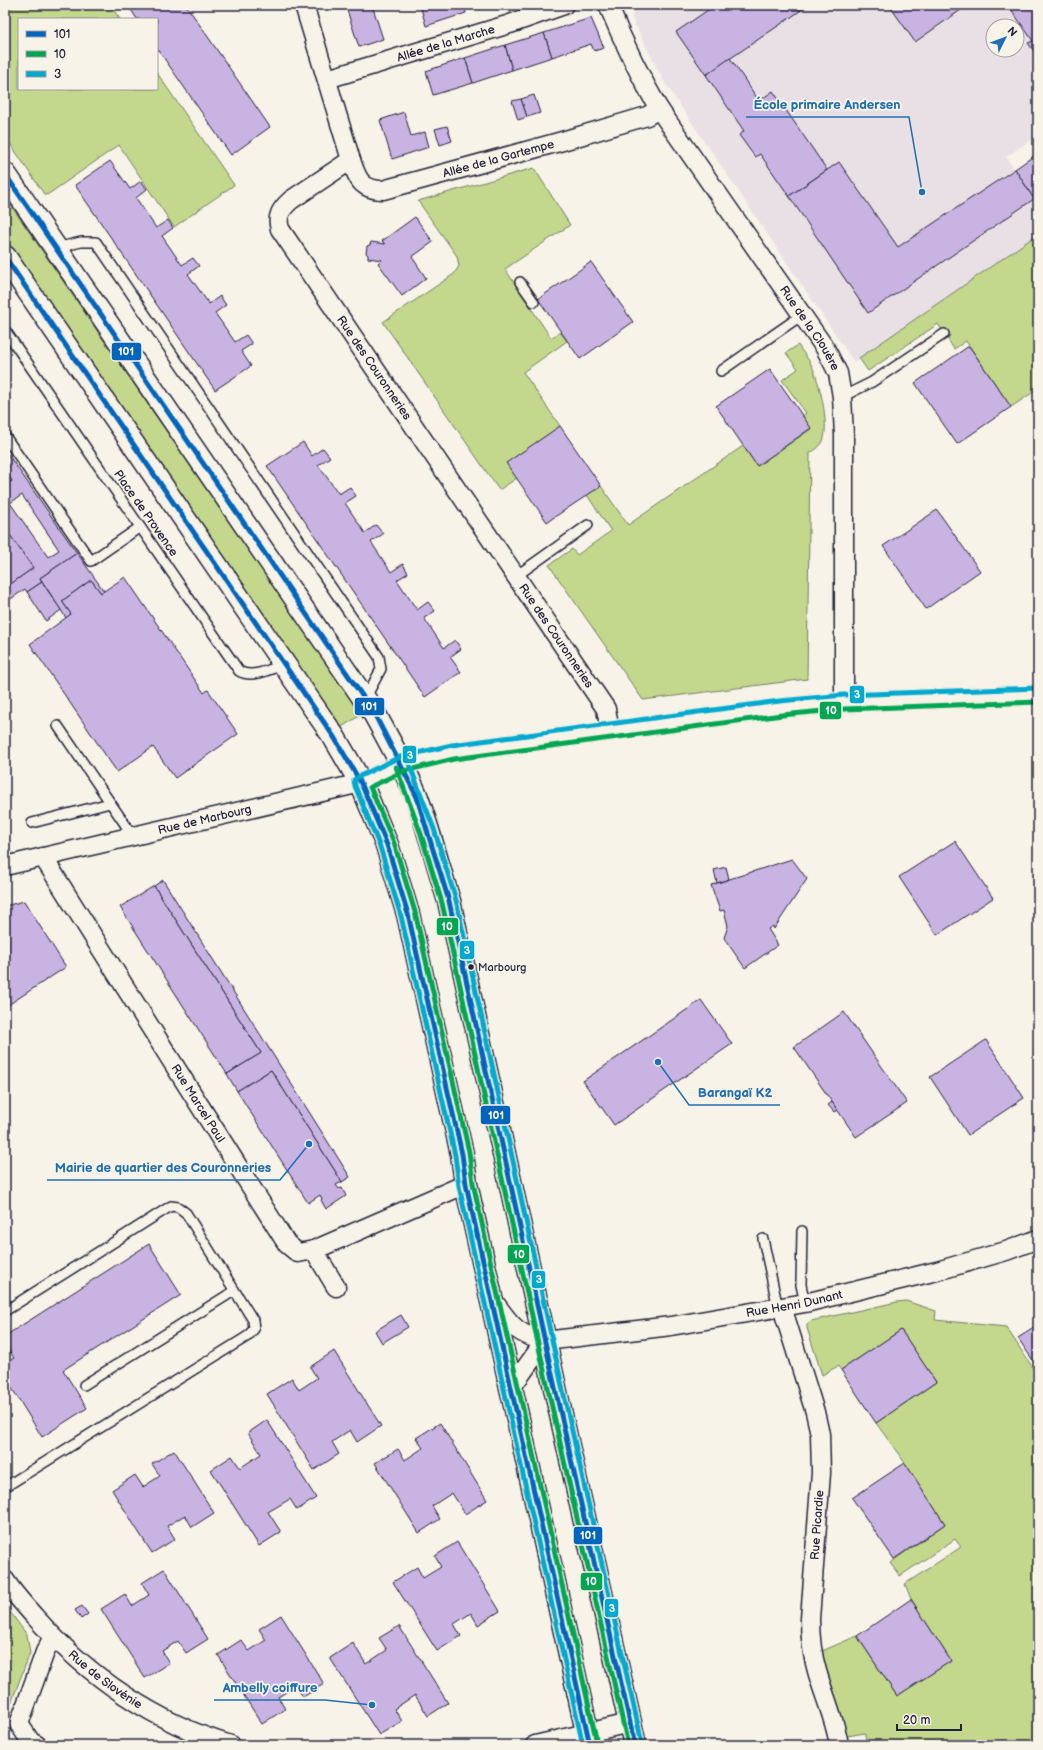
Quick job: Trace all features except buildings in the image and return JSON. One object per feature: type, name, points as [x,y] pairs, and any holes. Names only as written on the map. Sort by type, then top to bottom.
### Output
[{"type":"main road","points":[[5,174],[374,713],[402,764],[416,796],[428,830],[449,901],[635,1745]]},
{"type":"main road","points":[[5,257],[334,737],[361,783],[387,845],[408,914],[462,1154],[466,1184],[491,1299],[589,1739]]},
{"type":"street","points":[[304,5],[351,160]]},
{"type":"street","name":"Allée de la Marche","points":[[327,79],[510,24],[564,5]]},
{"type":"street","name":"Rue de la Clouère","points":[[608,5],[625,47],[639,76],[659,109],[825,348],[838,373],[842,397],[844,450],[844,702]]},
{"type":"street","name":"Allée de la Gartempe","points":[[351,160],[356,174],[362,184],[371,190],[383,190],[559,142],[647,116],[659,109]]},
{"type":"street","name":"Rue des Couronneries","points":[[351,160],[291,200],[283,207],[279,215],[278,222],[280,229],[606,709],[610,731]]},
{"type":"street","name":"Rue de Marbourg","points":[[5,866],[361,783],[402,764],[453,752],[781,708],[844,702],[1038,695]]},
{"type":"street","name":"Rue Marcel Paul","points":[[43,857],[287,1244],[298,1253],[314,1250],[466,1184]]},
{"type":"street","name":"Rue Henri Dunant","points":[[545,1341],[671,1326],[805,1303],[937,1272],[1006,1251],[1038,1239]]},
{"type":"street","points":[[314,1250],[336,1287]]},
{"type":"street","points":[[491,1299],[514,1328],[528,1337],[545,1341],[511,1388]]},
{"type":"street","name":"Rue Picardie","points":[[780,1308],[815,1412],[820,1434],[821,1473],[810,1636],[817,1672],[836,1727],[839,1745]]},
{"type":"street","name":"Rue de Slovénie","points":[[5,1580],[53,1638],[91,1671],[114,1688],[159,1716],[192,1732],[231,1745]]},
{"type":"street","points":[[37,1745],[31,1742],[19,1724],[45,1652],[53,1638]]},
{"type":"street","points":[[535,1745],[589,1739],[630,1723]]},
{"type":"lane","points":[[56,248],[81,242],[96,242],[109,261],[379,657],[381,670],[365,700]]},
{"type":"lane","points":[[520,282],[534,302]]},
{"type":"lane","points":[[721,371],[802,315]]},
{"type":"lane","name":"Place de Provence","points":[[5,330],[240,671],[248,674],[285,664]]},
{"type":"lane","points":[[842,397],[872,382],[944,334]]},
{"type":"lane","points":[[5,436],[91,561],[140,527]]},
{"type":"lane","points":[[516,576],[588,525]]},
{"type":"lane","points":[[58,726],[133,836]]},
{"type":"lane","points":[[32,823],[110,803]]},
{"type":"lane","points":[[5,1311],[171,1206],[178,1206],[186,1212],[253,1320],[254,1329],[248,1336],[5,1487]]},
{"type":"lane","points":[[802,1231],[801,1284],[805,1303]]},
{"type":"lane","points":[[763,1239],[780,1308]]},
{"type":"lane","points":[[84,1385],[234,1291]]},
{"type":"shaded area","points":[[634,5],[1038,5],[1038,135],[1006,157],[1038,204],[1038,234],[854,362],[663,80],[632,18]]},
{"type":"green space","points":[[5,5],[110,5],[119,18],[18,18],[18,90],[158,90],[158,74],[234,185],[174,227],[119,145],[47,195],[44,194],[5,136]]},
{"type":"green space","points":[[534,168],[570,225],[505,269],[551,338],[560,332],[567,341],[523,372],[560,426],[517,478],[499,490],[383,322],[454,274],[459,266],[457,256],[418,201]]},
{"type":"green space","points":[[5,197],[361,715],[340,728],[5,241]]},
{"type":"green space","points":[[1038,234],[1038,389],[1011,407],[966,341],[954,349],[938,324],[868,371],[859,358]]},
{"type":"green space","points":[[798,345],[815,373],[823,403],[825,424],[823,441],[819,447],[810,453],[807,679],[643,700],[549,565],[572,549],[577,555],[611,531],[587,495],[601,486],[628,525],[743,446],[757,466],[811,429],[803,416],[806,413],[782,380],[798,369],[786,353]]},
{"type":"green space","points":[[906,1301],[936,1311],[935,1320],[1006,1327],[1038,1376],[1038,1745],[866,1745],[865,1733],[847,1736],[824,1666],[822,1651],[857,1636],[897,1696],[951,1661],[911,1599],[905,1584],[961,1547],[955,1539],[900,1576],[890,1563],[945,1524],[905,1463],[876,1423],[936,1382],[901,1330],[841,1370],[838,1366],[822,1375],[807,1328],[807,1324],[811,1321]]},
{"type":"green space","points":[[5,1605],[27,1635],[30,1653],[5,1719]]},
{"type":"transit line","name":"101","points":[[5,174],[374,713],[416,795],[449,901],[557,1397],[635,1745]]},
{"type":"transit line","name":"101","points":[[5,257],[334,737],[361,783],[387,845],[408,914],[462,1154],[466,1184],[590,1745]]},
{"type":"transit line","name":"3","points":[[583,1745],[459,1186],[455,1155],[401,916],[380,847],[355,786],[354,780],[400,757],[452,745],[780,701],[844,695],[1038,688]]},
{"type":"transit line","name":"10","points":[[597,1743],[473,1183],[469,1152],[415,912],[394,843],[370,787],[404,771],[454,759],[782,715],[844,709],[1038,702]]},
{"type":"transit line","name":"3","points":[[408,761],[434,829],[456,900],[642,1743]]},
{"type":"transit line","name":"10","points":[[396,767],[421,834],[442,903],[550,1398],[628,1745]]},
{"type":"place","name":"École primaire Andersen","points":[[922,192]]},
{"type":"place","name":"Marbourg","points":[[471,967]]},
{"type":"place","name":"Barangaï K2","points":[[658,1062]]},
{"type":"place","name":"Mairie de quartier des Couronneries","points":[[309,1144]]},
{"type":"place","name":"Ambelly coiffure","points":[[372,1705]]}]
